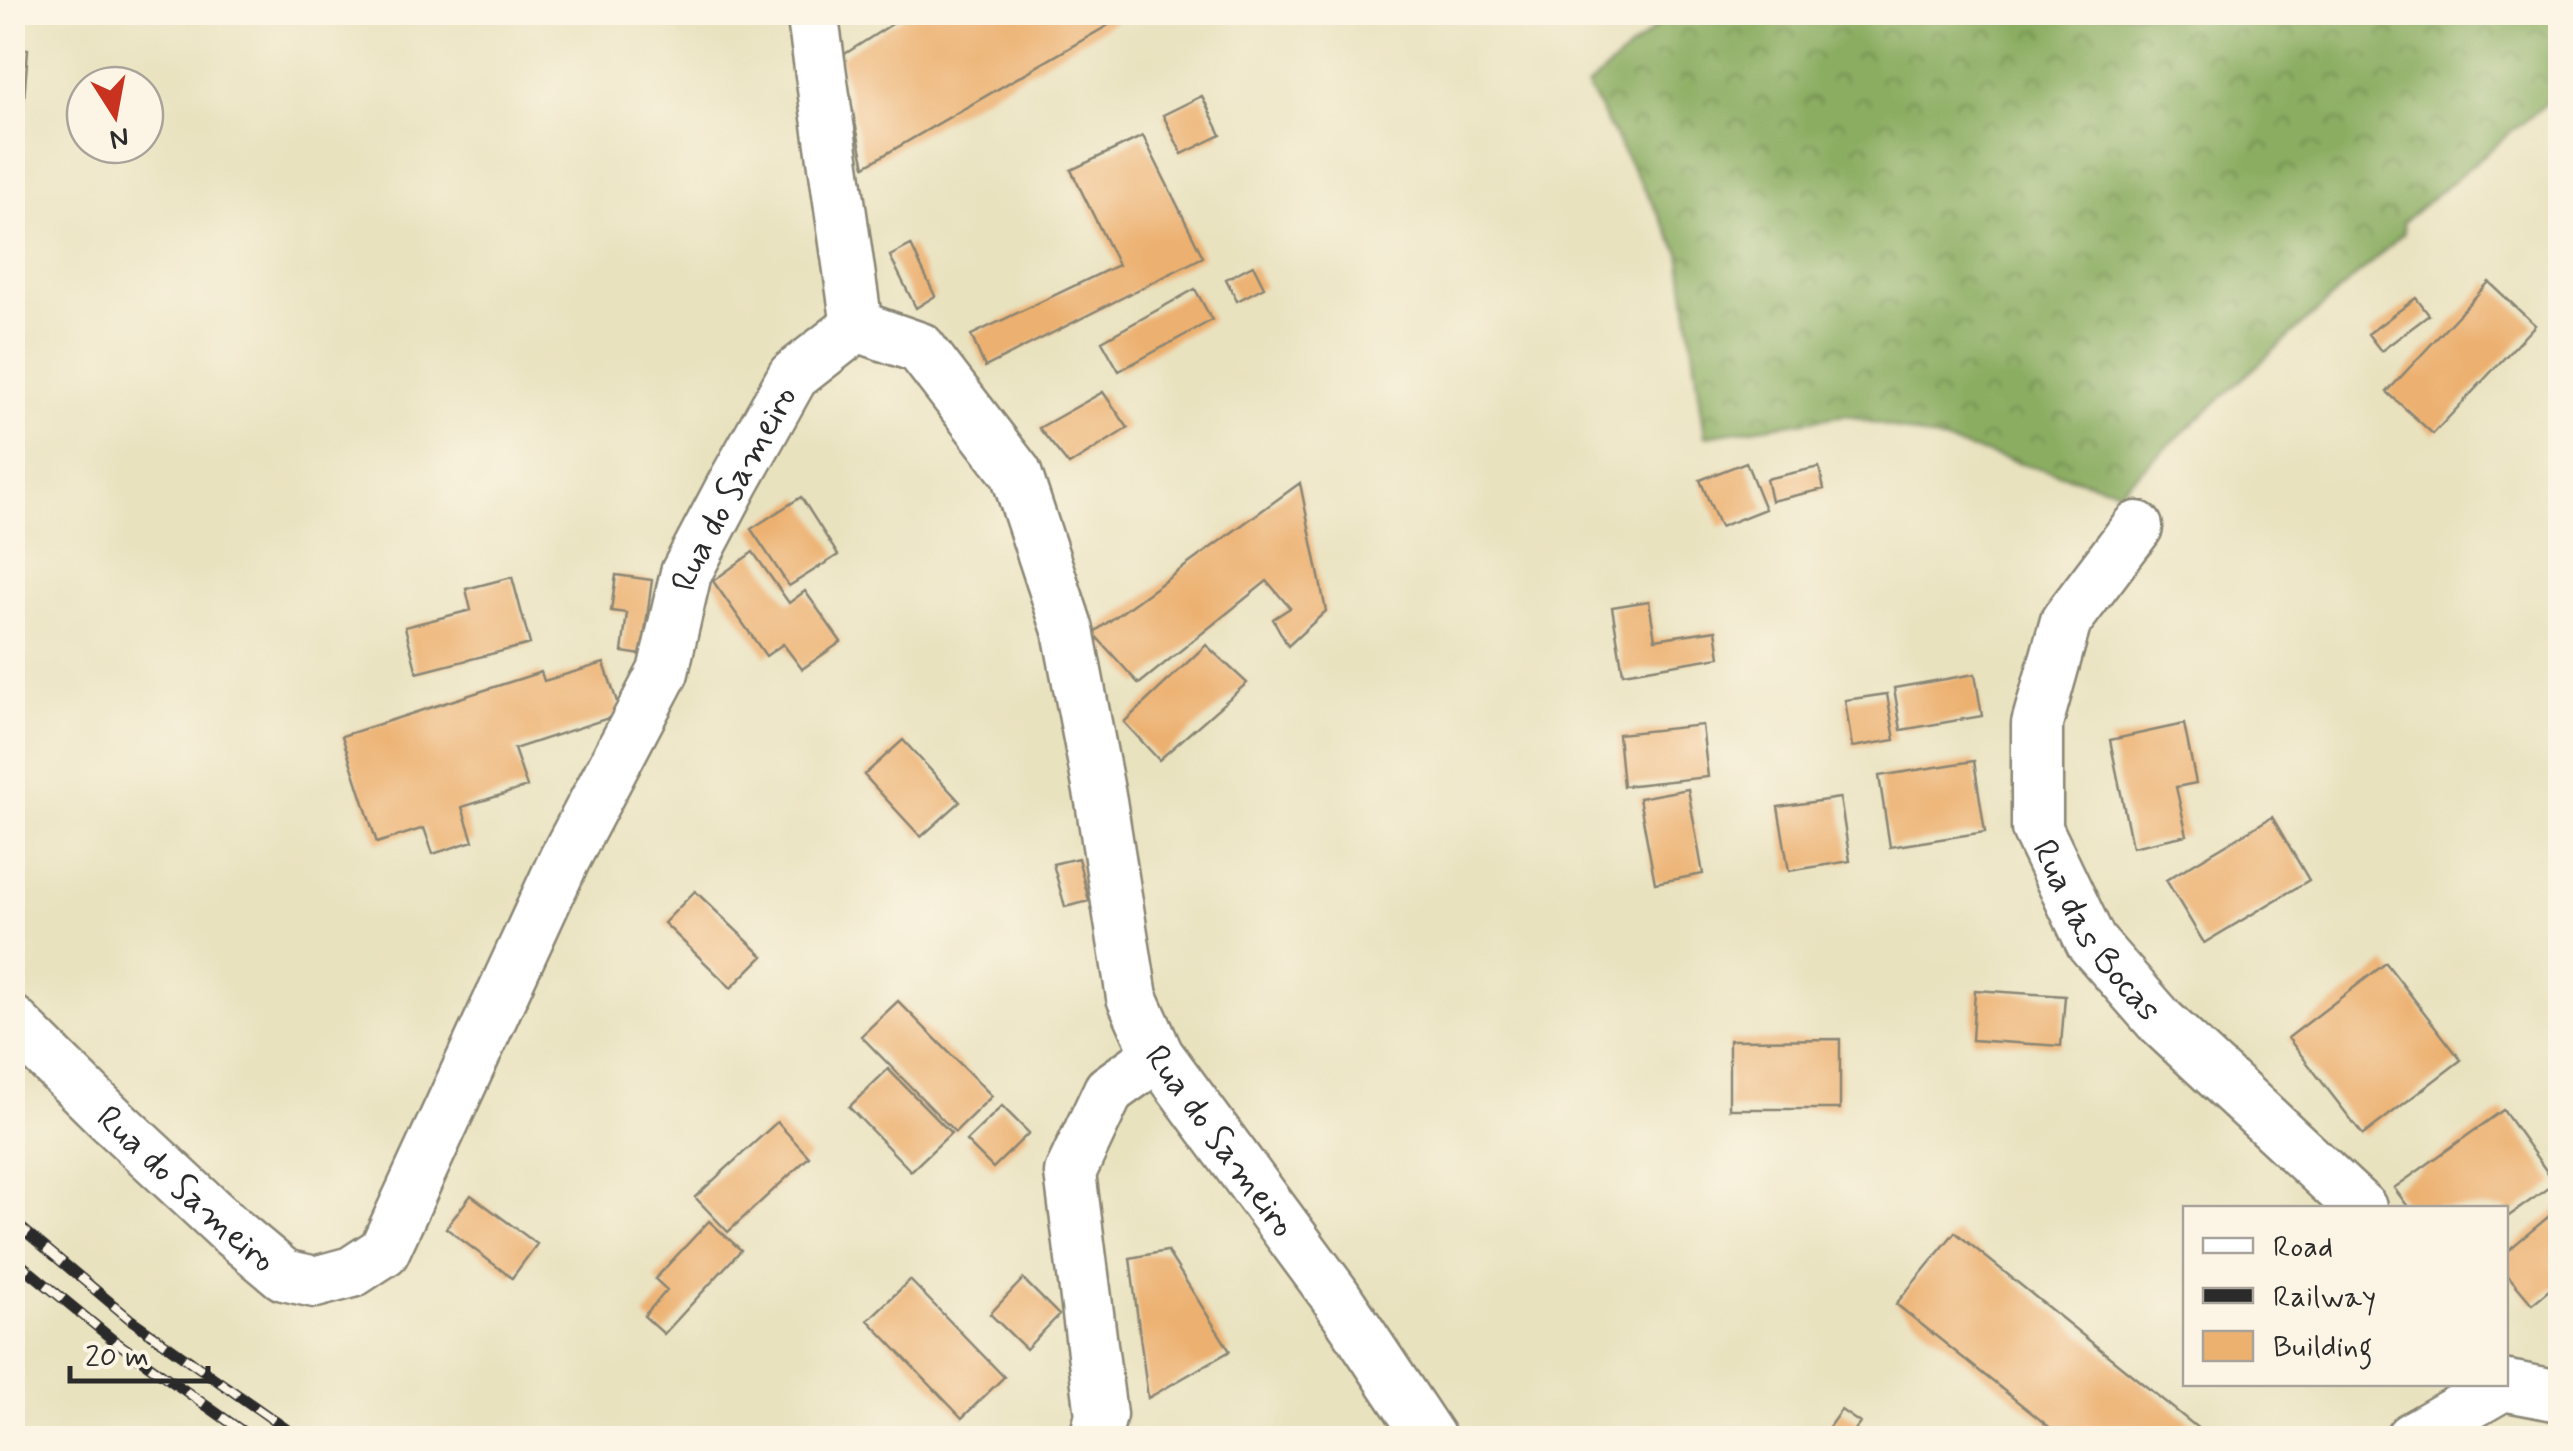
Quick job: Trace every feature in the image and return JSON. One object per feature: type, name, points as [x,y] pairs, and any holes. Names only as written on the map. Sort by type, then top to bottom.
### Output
[{"type":"street","points":[[812,12],[858,326]]},
{"type":"street","name":"Rua do Sameiro","points":[[12,1021],[216,1218],[284,1275],[315,1282],[352,1272],[384,1251],[564,860],[663,672],[686,573],[793,376],[858,326],[920,348],[1016,473],[1068,630],[1102,801],[1132,997],[1158,1056],[1334,1294],[1430,1438]]},
{"type":"street","name":"Rua das Bocas","points":[[2137,528],[2066,621],[2037,724],[2037,829],[2092,942],[2161,1022],[2360,1206]]},
{"type":"street","points":[[1094,1438],[1101,1415],[1070,1172],[1109,1090],[1158,1056]]},
{"type":"street","points":[[2508,1385],[2560,1396]]},
{"type":"street","points":[[2411,1438],[2500,1386]]},
{"type":"street","points":[[2505,1386],[2560,1430]]},
{"type":"green space","points":[[1672,13],[2560,13],[2560,92],[2403,222],[2404,233],[2119,490],[1846,415],[1705,436],[1680,253],[1587,87]]},
{"type":"building","points":[[911,12],[1131,12],[865,166],[840,57]]},
{"type":"building","points":[[12,47],[28,49],[24,100],[12,101]]},
{"type":"building","points":[[1202,96],[1221,135],[1182,154],[1163,115]]},
{"type":"building","points":[[1143,136],[1203,257],[985,367],[971,335],[1118,265],[1071,170]]},
{"type":"building","points":[[911,245],[935,296],[916,308],[890,256]]},
{"type":"building","points":[[1253,265],[1264,287],[1237,301],[1226,279]]},
{"type":"building","points":[[2489,282],[2535,325],[2433,434],[2387,392]]},
{"type":"building","points":[[1195,289],[1212,320],[1119,371],[1102,341]]},
{"type":"building","points":[[2416,298],[2429,315],[2381,351],[2368,334]]},
{"type":"building","points":[[1103,392],[1128,428],[1069,465],[1039,428]]},
{"type":"building","points":[[1746,462],[1765,509],[1720,527],[1700,480]]},
{"type":"building","points":[[1819,467],[1824,489],[1771,501],[1766,479]]},
{"type":"building","points":[[1300,483],[1326,611],[1288,646],[1273,619],[1290,608],[1267,581],[1139,684],[1093,633]]},
{"type":"building","points":[[801,497],[838,555],[789,586],[751,529]]},
{"type":"building","points":[[753,552],[789,603],[805,591],[841,642],[802,669],[783,644],[766,656],[713,581]]},
{"type":"building","points":[[616,575],[652,580],[642,655],[622,652],[627,613],[611,611]]},
{"type":"building","points":[[512,577],[530,644],[417,673],[405,627],[471,610],[466,589]]},
{"type":"building","points":[[1649,601],[1655,639],[1716,630],[1720,657],[1623,673],[1612,607]]},
{"type":"building","points":[[1206,645],[1247,683],[1159,760],[1124,722]]},
{"type":"building","points":[[604,663],[621,714],[514,749],[527,787],[462,807],[473,841],[433,854],[424,828],[377,843],[342,736],[541,672],[544,681]]},
{"type":"building","points":[[1975,674],[1982,716],[1901,730],[1894,688]]},
{"type":"building","points":[[1887,694],[1895,740],[1852,747],[1845,700]]},
{"type":"building","points":[[2184,724],[2196,783],[2176,787],[2187,835],[2132,847],[2110,740]]},
{"type":"building","points":[[1702,725],[1708,777],[1623,786],[1618,734]]},
{"type":"building","points":[[903,740],[960,802],[921,837],[864,775]]},
{"type":"building","points":[[1974,761],[1985,832],[1890,847],[1879,776]]},
{"type":"building","points":[[1688,789],[1703,874],[1655,883],[1639,798]]},
{"type":"building","points":[[1840,798],[1850,861],[1789,871],[1778,807]]},
{"type":"building","points":[[2272,817],[2309,880],[2204,943],[2166,880]]},
{"type":"building","points":[[1078,858],[1089,901],[1065,907],[1053,864]]},
{"type":"building","points":[[695,891],[763,956],[731,988],[664,923]]},
{"type":"building","points":[[2386,963],[2461,1060],[2363,1135],[2288,1038]]},
{"type":"building","points":[[1975,990],[2065,996],[2061,1046],[1972,1040]]},
{"type":"building","points":[[898,1001],[992,1096],[955,1132],[861,1036]]},
{"type":"building","points":[[1840,1039],[1840,1109],[1729,1109],[1729,1040]]},
{"type":"building","points":[[888,1069],[951,1133],[911,1171],[849,1107]]},
{"type":"building","points":[[1002,1106],[1029,1133],[993,1168],[966,1141]]},
{"type":"building","points":[[2503,1110],[2555,1183],[2508,1217],[2508,1206],[2408,1206],[2394,1188]]},
{"type":"building","points":[[777,1122],[809,1157],[728,1232],[695,1197]]},
{"type":"building","points":[[471,1195],[537,1244],[512,1278],[446,1228]]},
{"type":"building","points":[[2560,1207],[2560,1281],[2532,1304],[2508,1275],[2508,1250]]},
{"type":"building","points":[[709,1221],[741,1250],[664,1334],[644,1316],[667,1290],[655,1279]]},
{"type":"building","points":[[1955,1232],[2210,1438],[2063,1438],[1896,1304]]},
{"type":"building","points":[[1167,1251],[1230,1351],[1148,1398],[1130,1258]]},
{"type":"building","points":[[1023,1279],[1059,1315],[1026,1349],[990,1314]]},
{"type":"building","points":[[910,1280],[1004,1377],[962,1418],[868,1320]]},
{"type":"building","points":[[1841,1410],[1860,1423],[1849,1438],[1821,1438]]},
{"type":"railway","points":[[12,1220],[130,1319],[299,1438]]},
{"type":"railway","points":[[12,1257],[112,1339],[252,1438]]}]
